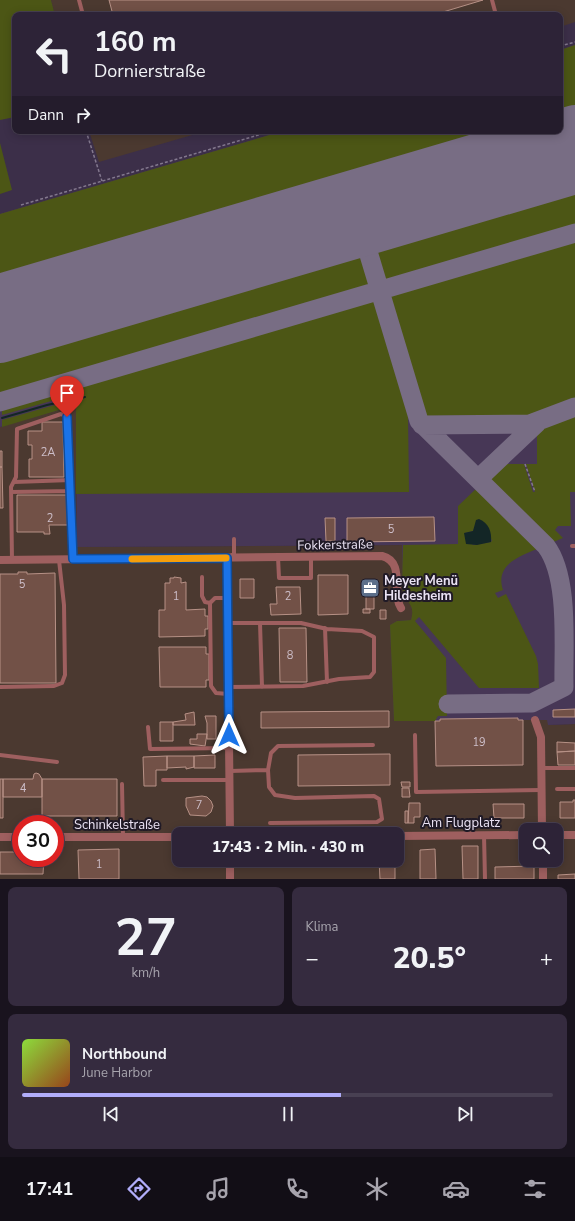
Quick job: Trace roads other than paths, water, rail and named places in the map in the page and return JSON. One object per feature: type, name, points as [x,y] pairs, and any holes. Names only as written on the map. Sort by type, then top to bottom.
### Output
[{"type":"street","name":"Fokkerstraße","points":[[0,560],[382,556],[389,559],[395,568],[397,598],[401,608]]},
{"type":"street","points":[[227,558],[230,827]]},
{"type":"street","points":[[535,720],[541,737],[542,823]]},
{"type":"street","name":"Am Flugplatz","points":[[404,836],[519,835]]},
{"type":"street","points":[[563,835],[575,835]]},
{"type":"street","points":[[0,837],[12,837]]},
{"type":"street","name":"Schinkelstraße","points":[[64,837],[172,837]]},
{"type":"street","points":[[230,867],[230,879]]},
{"type":"street","points":[[543,867],[543,879]]},
{"type":"lane","points":[[79,0],[82,12]]},
{"type":"lane","points":[[492,0],[495,12]]},
{"type":"lane","points":[[12,560],[11,492],[16,477],[17,429],[62,414],[67,417],[72,491],[73,559]]},
{"type":"lane","points":[[14,482],[71,480]]},
{"type":"lane","points":[[11,492],[72,491]]},
{"type":"lane","points":[[227,558],[234,554],[234,540]]},
{"type":"lane","points":[[278,558],[279,578],[311,578],[311,557]]},
{"type":"lane","points":[[0,687],[54,686],[62,683],[65,676],[64,605],[59,560]]},
{"type":"lane","points":[[202,577],[202,596],[205,602],[210,603]]},
{"type":"lane","points":[[228,598],[215,598],[210,603],[211,686],[216,693],[229,690],[262,687],[303,686],[370,677],[374,672],[374,636],[362,631],[325,628],[301,623],[228,623]]},
{"type":"lane","points":[[260,623],[262,687]]},
{"type":"lane","points":[[325,628],[327,682]]},
{"type":"lane","points":[[148,727],[150,749],[229,748]]},
{"type":"lane","points":[[415,735],[416,792],[542,790]]},
{"type":"lane","points":[[270,823],[377,822],[382,819],[379,799],[374,796],[295,798],[276,795],[271,791],[269,786],[268,770],[271,753],[278,746],[373,745]]},
{"type":"lane","points":[[0,755],[57,762]]},
{"type":"lane","points":[[542,768],[575,768]]},
{"type":"lane","points":[[229,771],[268,770]]},
{"type":"lane","points":[[163,780],[229,780]]},
{"type":"lane","points":[[122,784],[122,837]]},
{"type":"lane","points":[[556,789],[575,790]]},
{"type":"lane","points":[[484,835],[485,879]]},
{"type":"waterway","points":[[2,418],[47,405],[85,397]]},
{"type":"place","name":"Meyer Menü Hildesheim","points":[[370,588]]}]
